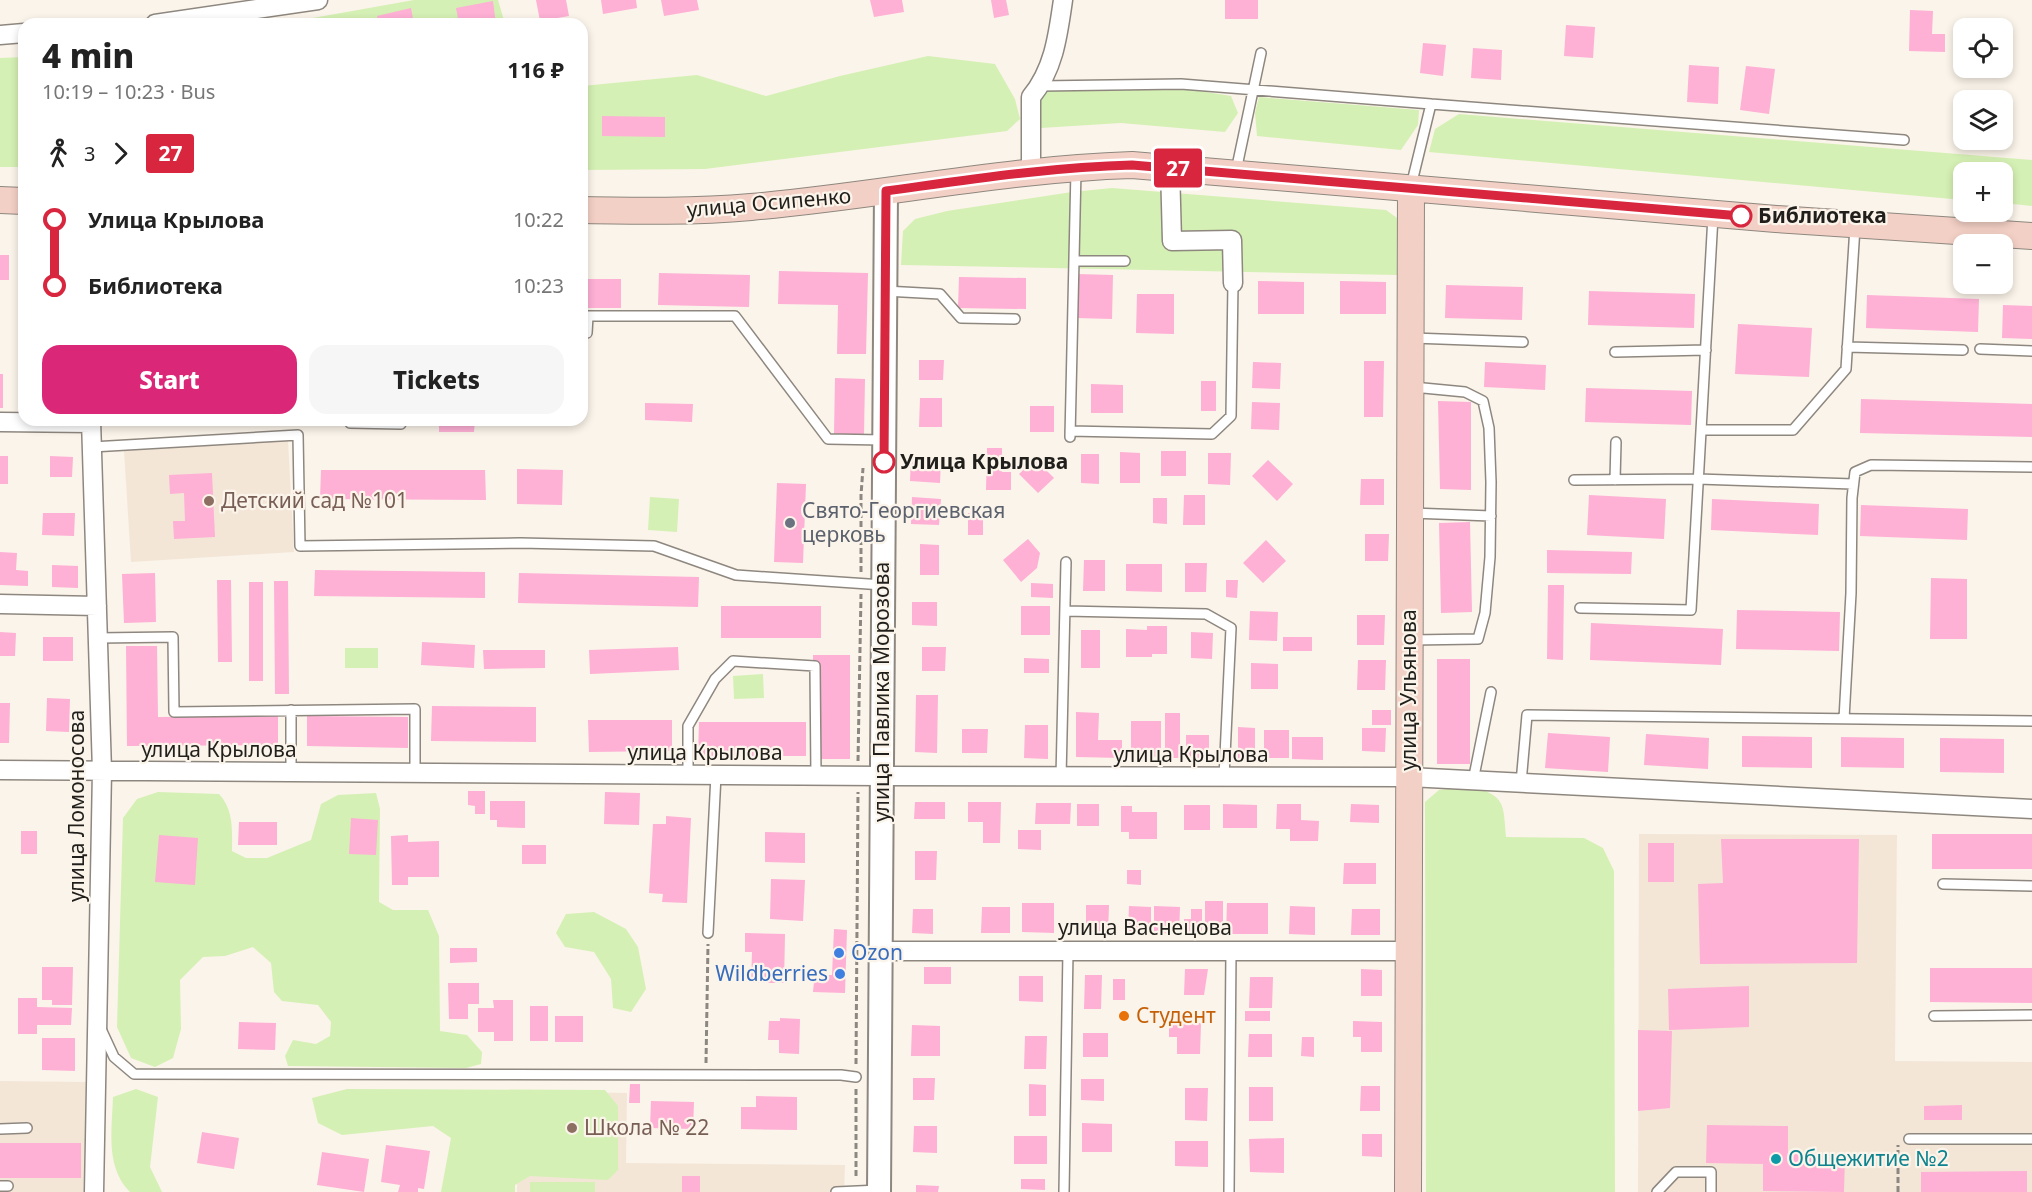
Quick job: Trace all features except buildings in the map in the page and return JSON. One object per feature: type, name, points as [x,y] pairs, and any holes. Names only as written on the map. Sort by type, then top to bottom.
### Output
[{"type":"main road","name":"улица Осипенко","points":[[588,210],[673,211],[731,208],[1031,173],[1132,165],[1714,214],[2032,236]]},
{"type":"main road","name":"улица Ульянова","points":[[1408,1192],[1411,189]]},
{"type":"main road","points":[[0,200],[18,201]]},
{"type":"street","points":[[196,18],[318,0]]},
{"type":"street","points":[[1031,173],[1031,97],[1040,86],[1056,49],[1063,0]]},
{"type":"street","points":[[0,34],[18,33]]},
{"type":"street","points":[[1170,167],[1172,241],[1232,240],[1233,283]]},
{"type":"street","name":"улица Павлика Морозова","points":[[879,1191],[882,951],[881,777],[872,584],[875,440],[885,291],[886,191]]},
{"type":"street","points":[[0,422],[18,422]]},
{"type":"street","name":"улица Ломоносова","points":[[91,426],[102,771],[94,1192]]},
{"type":"street","points":[[0,604],[97,606]]},
{"type":"street","name":"улица Крылова","points":[[0,770],[881,777],[1409,777],[2032,809]]},
{"type":"street","name":"улица Васнецова","points":[[882,951],[1409,951]]},
{"type":"lane","points":[[1236,173],[1261,53]]},
{"type":"lane","points":[[1040,86],[1181,84],[1253,88],[1904,140]]},
{"type":"lane","points":[[1411,189],[1431,104]]},
{"type":"lane","points":[[1076,169],[1070,434],[1212,435],[1231,416],[1233,283]]},
{"type":"lane","points":[[1580,609],[1691,610],[1714,214]]},
{"type":"lane","points":[[1701,430],[1793,430],[1846,369],[1855,224]]},
{"type":"lane","points":[[1075,261],[1125,261]]},
{"type":"lane","points":[[885,291],[940,294],[961,318],[1015,319]]},
{"type":"lane","points":[[588,316],[735,316],[828,439],[875,440]]},
{"type":"lane","points":[[1410,337],[1523,342]]},
{"type":"lane","points":[[1847,347],[1963,350]]},
{"type":"lane","points":[[1615,352],[1706,350]]},
{"type":"lane","points":[[1980,350],[2032,351]]},
{"type":"lane","points":[[1410,387],[1465,393],[1483,401],[1489,428],[1491,516],[1485,613],[1478,639],[1410,640]]},
{"type":"lane","points":[[92,447],[298,435],[300,546],[520,543],[654,546],[736,575],[872,584]]},
{"type":"lane","points":[[1615,480],[1616,442]]},
{"type":"lane","points":[[1844,719],[1855,472],[1871,465],[2032,467]]},
{"type":"lane","points":[[1574,480],[1698,479],[1853,484]]},
{"type":"lane","points":[[1410,513],[1491,516]]},
{"type":"lane","points":[[1061,777],[1066,562]]},
{"type":"lane","points":[[1065,611],[1206,614],[1231,628],[1224,777]]},
{"type":"lane","points":[[98,638],[173,637],[174,712],[415,709],[415,774]]},
{"type":"lane","points":[[688,775],[688,726],[716,679],[733,661],[815,666],[816,776]]},
{"type":"lane","points":[[1473,781],[1491,692]]},
{"type":"lane","points":[[291,710],[291,773]]},
{"type":"lane","points":[[1521,783],[1527,715],[2032,721]]},
{"type":"lane","points":[[708,933],[716,775]]},
{"type":"lane","points":[[1943,884],[2032,886]]},
{"type":"lane","points":[[1064,1192],[1068,951]]},
{"type":"lane","points":[[1229,1192],[1231,951]]},
{"type":"lane","points":[[1934,1016],[2032,1015]]},
{"type":"lane","points":[[97,1022],[114,1057],[134,1074],[841,1075],[856,1077]]},
{"type":"lane","points":[[0,1129],[27,1128]]},
{"type":"lane","points":[[1910,1139],[2032,1139]]},
{"type":"lane","points":[[1657,1192],[1676,1172],[1711,1172],[1711,1192]]},
{"type":"lane","points":[[836,1192],[879,1191]]},
{"type":"path","points":[[856,1191],[858,776],[872,584],[861,495],[875,440]]},
{"type":"path","points":[[706,1075],[708,933]]},
{"type":"path","points":[[1898,1192],[1898,1145],[1910,1139]]},
{"type":"shaded area","name":"Детский сад №101","points":[[288,441],[294,552],[131,562],[124,451]]},
{"type":"shaded area","points":[[1639,834],[1897,835],[1895,1061],[2032,1062],[2032,1192],[1638,1192]]},
{"type":"shaded area","points":[[0,1081],[86,1082],[84,1192],[0,1192]]},
{"type":"shaded area","name":"Школа № 22","points":[[518,1091],[627,1093],[626,1163],[845,1165],[844,1192],[517,1192]]},
{"type":"green space","points":[[414,0],[498,0],[503,18],[313,18]]},
{"type":"green space","points":[[928,56],[995,64],[1015,99],[1020,119],[1007,131],[705,169],[588,170],[588,85],[697,75],[766,96]]},
{"type":"green space","points":[[18,57],[18,167],[0,167],[0,58]]},
{"type":"green space","points":[[1077,80],[1144,82],[1231,96],[1238,113],[1225,132],[1121,123],[1041,128],[1037,94]]},
{"type":"green space","points":[[1259,97],[1419,110],[1418,125],[1401,150],[1257,136],[1255,113]]},
{"type":"green space","points":[[1459,114],[2032,160],[2032,206],[2013,204],[2013,162],[1953,162],[1953,199],[1429,152],[1435,129]]},
{"type":"green space","points":[[1112,188],[1386,210],[1397,218],[1397,275],[901,265],[903,231],[915,219],[947,211]]},
{"type":"green space","points":[[650,497],[679,499],[677,532],[648,530]]},
{"type":"green space","points":[[345,648],[378,648],[378,668],[345,668]]},
{"type":"green space","points":[[763,674],[764,698],[734,699],[733,676]]},
{"type":"green space","points":[[1470,786],[1490,793],[1500,802],[1506,837],[1584,838],[1603,848],[1614,871],[1615,1192],[1426,1192],[1425,802],[1439,790]]},
{"type":"green space","points":[[158,792],[219,794],[230,814],[232,851],[246,858],[267,858],[311,840],[321,804],[338,795],[376,793],[380,809],[379,902],[393,910],[428,910],[439,936],[440,1031],[467,1035],[482,1052],[481,1064],[466,1068],[288,1066],[285,1056],[293,1040],[316,1044],[330,1036],[331,1022],[318,1005],[282,1001],[274,992],[271,963],[253,947],[225,956],[203,957],[180,980],[181,1029],[173,1058],[155,1067],[131,1058],[117,1027],[123,818],[137,799]]},
{"type":"green space","points":[[594,912],[626,929],[638,947],[646,989],[631,1012],[613,1008],[611,979],[594,952],[565,947],[556,933],[566,914]]},
{"type":"green space","points":[[136,1089],[158,1097],[150,1167],[162,1192],[130,1192],[122,1182],[113,1159],[111,1135],[113,1097]]},
{"type":"green space","points":[[347,1089],[605,1090],[618,1106],[618,1170],[608,1180],[530,1176],[515,1185],[515,1192],[441,1192],[451,1138],[433,1126],[342,1135],[318,1123],[312,1098]]},
{"type":"green space","points":[[530,1182],[595,1182],[595,1192],[530,1192]]},
{"type":"bus line","name":"27","points":[[884,462],[886,191],[1031,173],[1132,165],[1741,216]]},
{"type":"place","name":"Библиотека","points":[[1741,216]]},
{"type":"place","name":"Улица Крылова","points":[[884,462]]},
{"type":"place","name":"Детский сад №101","points":[[209,501]]},
{"type":"place","name":"Свято-Георгиевская церковь","points":[[790,523]]},
{"type":"place","name":"Ozon","points":[[839,953]]},
{"type":"place","name":"Wildberries","points":[[840,974]]},
{"type":"place","name":"Студент","points":[[1124,1016]]},
{"type":"place","name":"Школа № 22","points":[[572,1128]]},
{"type":"place","name":"Общежитие №2","points":[[1776,1159]]}]
